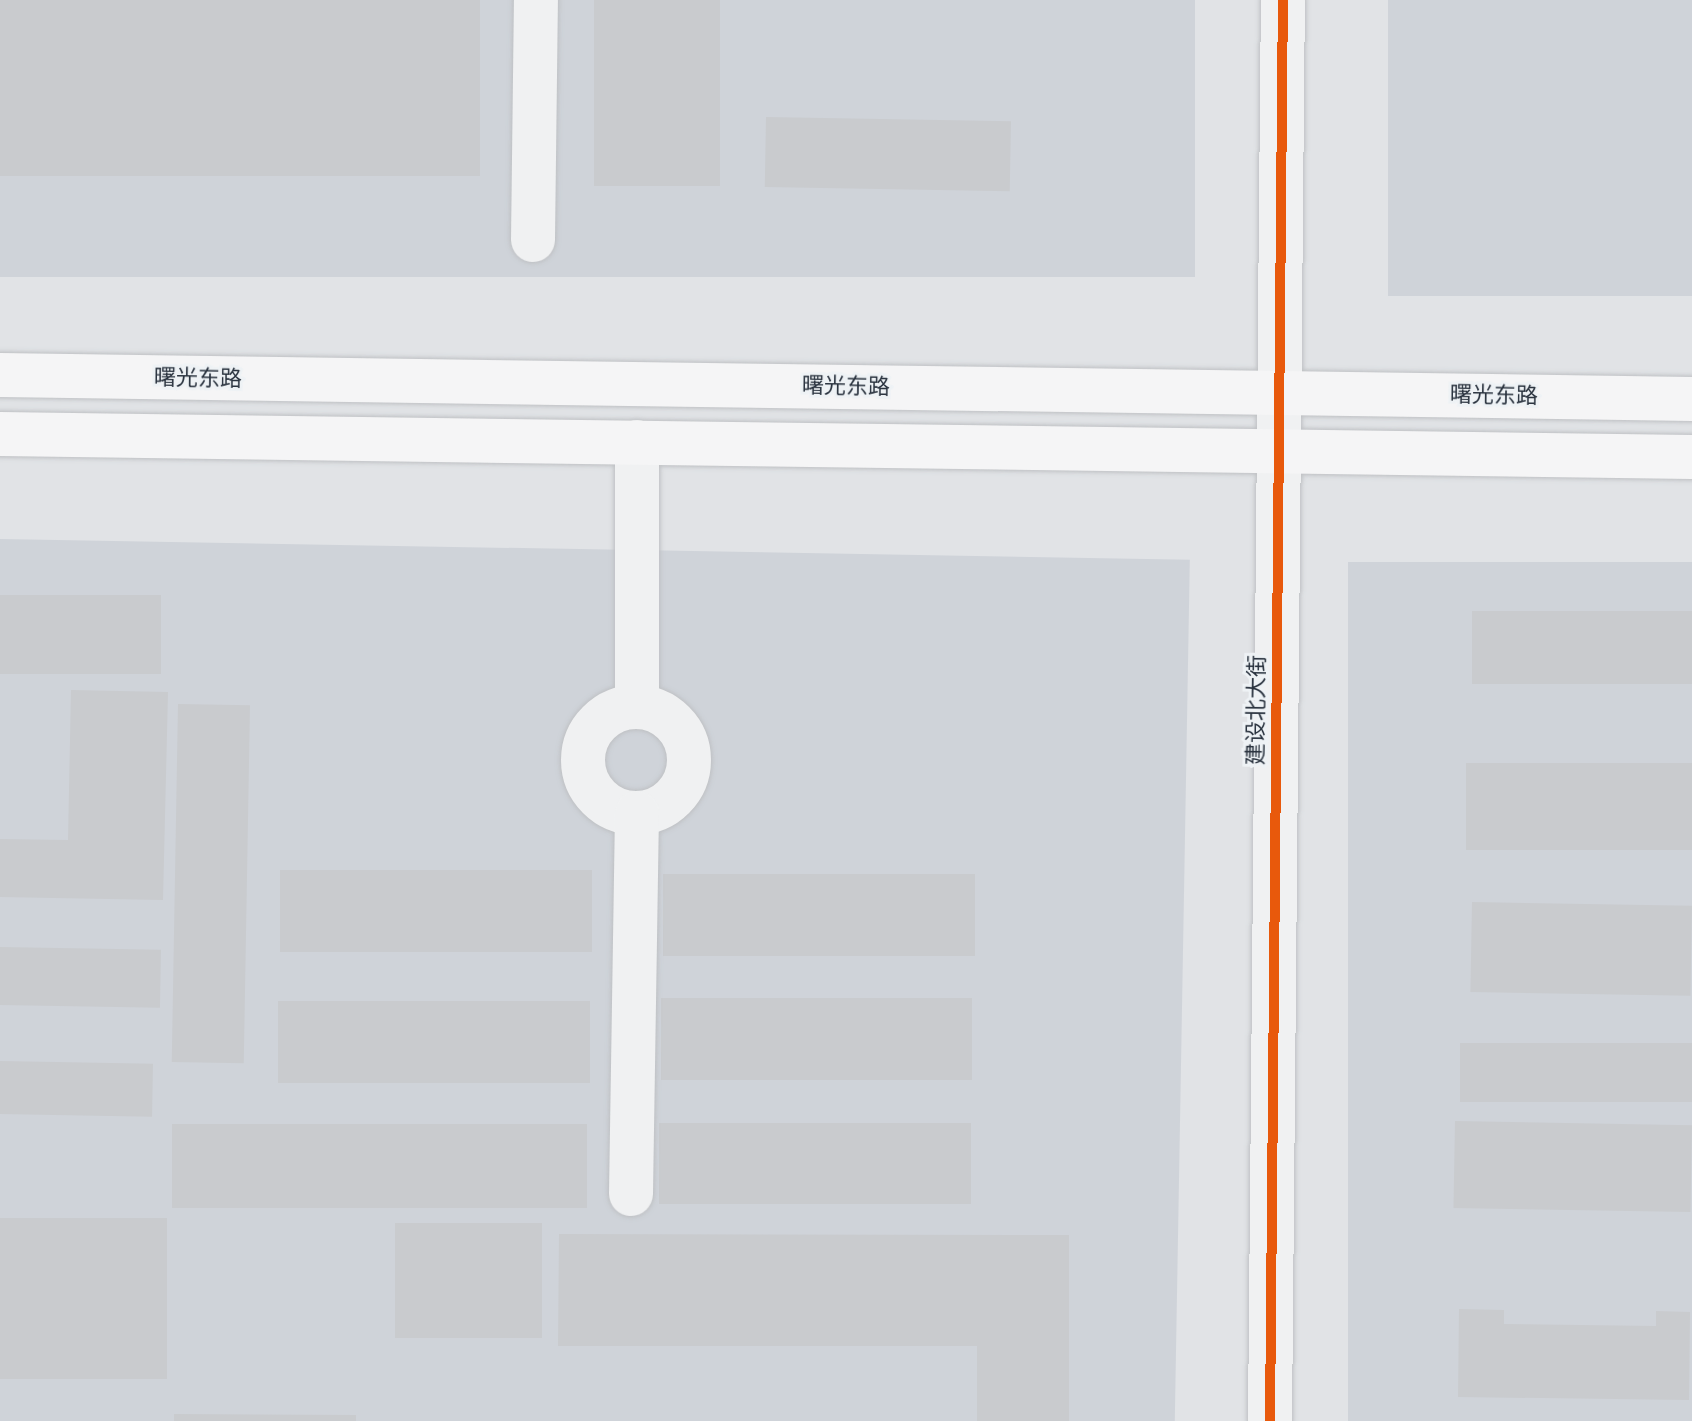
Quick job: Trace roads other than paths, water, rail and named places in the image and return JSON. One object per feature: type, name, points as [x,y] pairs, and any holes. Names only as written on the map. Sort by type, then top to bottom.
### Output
[{"type":"main road","name":"曙光东路","points":[[0,375],[1692,399]]},
{"type":"main road","points":[[0,434],[1692,457]]},
{"type":"street","points":[[533,240],[536,0]]},
{"type":"street","name":"建设北大街","points":[[1270,1421],[1283,0]]},
{"type":"street","points":[[637,442],[637,706]]},
{"type":"street","points":[[637,706],[673,721],[689,766],[677,795],[637,813],[598,798],[582,768],[598,722],[637,706]]},
{"type":"street","points":[[631,1194],[637,813]]}]
